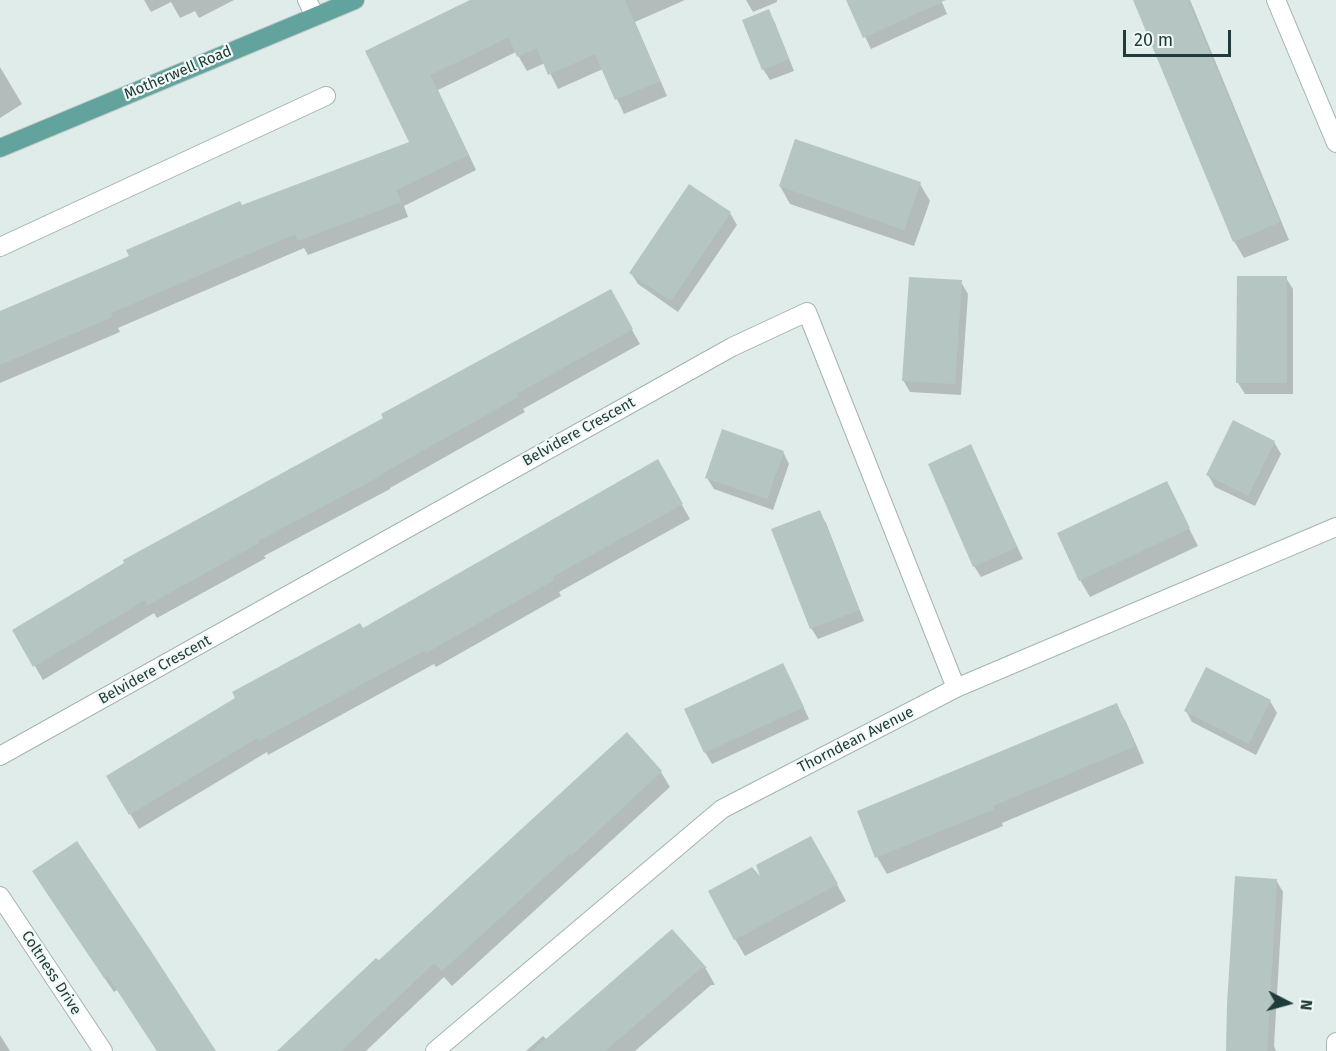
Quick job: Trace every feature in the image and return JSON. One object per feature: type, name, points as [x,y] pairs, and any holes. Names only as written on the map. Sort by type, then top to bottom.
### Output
[{"type":"main road","name":"Motherwell Road","points":[[0,148],[311,8],[356,0]]},
{"type":"street","points":[[1276,0],[1336,143]]},
{"type":"street","points":[[0,247],[326,96]]},
{"type":"street","name":"Belvidere Crescent","points":[[0,756],[732,347],[807,312],[956,688]]},
{"type":"street","name":"Thorndean Avenue","points":[[435,1051],[722,809],[956,688],[1336,527]]},
{"type":"street","name":"Coltness Drive","points":[[0,896],[103,1051]]},
{"type":"street","points":[[1336,1042],[1336,1051]]},
{"type":"building","points":[[470,0],[625,0],[660,81],[615,100],[595,54],[548,75],[537,48],[517,57],[509,37],[430,75],[469,155],[396,190],[401,202],[298,241],[295,234],[111,313],[112,317],[0,365],[0,311],[129,256],[126,250],[240,201],[242,205],[409,142],[365,51]]},
{"type":"building","points":[[846,0],[946,0],[863,38]]},
{"type":"building","points":[[1133,0],[1188,0],[1280,222],[1233,242]]},
{"type":"building","points":[[769,9],[789,59],[762,70],[742,20]]},
{"type":"building","points":[[795,139],[921,182],[904,230],[779,186]]},
{"type":"building","points":[[689,184],[731,212],[671,301],[629,273]]},
{"type":"building","points":[[1237,276],[1287,276],[1287,383],[1236,383]]},
{"type":"building","points":[[909,277],[962,280],[955,384],[902,381]]},
{"type":"building","points":[[611,289],[633,329],[516,394],[518,397],[384,474],[258,541],[259,543],[148,605],[145,600],[33,667],[12,630],[124,563],[123,560],[383,418],[381,414]]},
{"type":"building","points":[[1233,420],[1275,441],[1248,496],[1206,475]]},
{"type":"building","points":[[722,429],[784,451],[767,499],[705,478]]},
{"type":"building","points":[[971,444],[1017,547],[973,567],[928,464]]},
{"type":"building","points":[[658,459],[683,504],[552,577],[554,580],[426,653],[425,650],[258,741],[257,738],[129,815],[106,776],[235,698],[232,692],[360,623],[363,628]]},
{"type":"building","points":[[1167,481],[1190,528],[1079,581],[1057,533]]},
{"type":"building","points":[[820,510],[859,610],[810,629],[771,529]]},
{"type":"building","points":[[783,663],[804,707],[704,753],[684,709]]},
{"type":"building","points":[[1206,667],[1271,700],[1249,744],[1184,711]]},
{"type":"building","points":[[1117,703],[1135,746],[993,806],[994,809],[875,858],[857,811]]},
{"type":"building","points":[[627,732],[662,771],[571,856],[570,854],[442,971],[434,963],[341,1051],[277,1051],[376,958],[379,960]]},
{"type":"building","points":[[811,836],[838,884],[734,940],[708,891],[752,867],[760,876],[756,865]]},
{"type":"building","points":[[77,841],[216,1051],[157,1051],[108,976],[104,978],[32,871]]},
{"type":"building","points":[[1235,876],[1277,879],[1267,1051],[1226,1051]]},
{"type":"building","points":[[672,929],[707,968],[701,968],[605,1051],[532,1051]]}]
